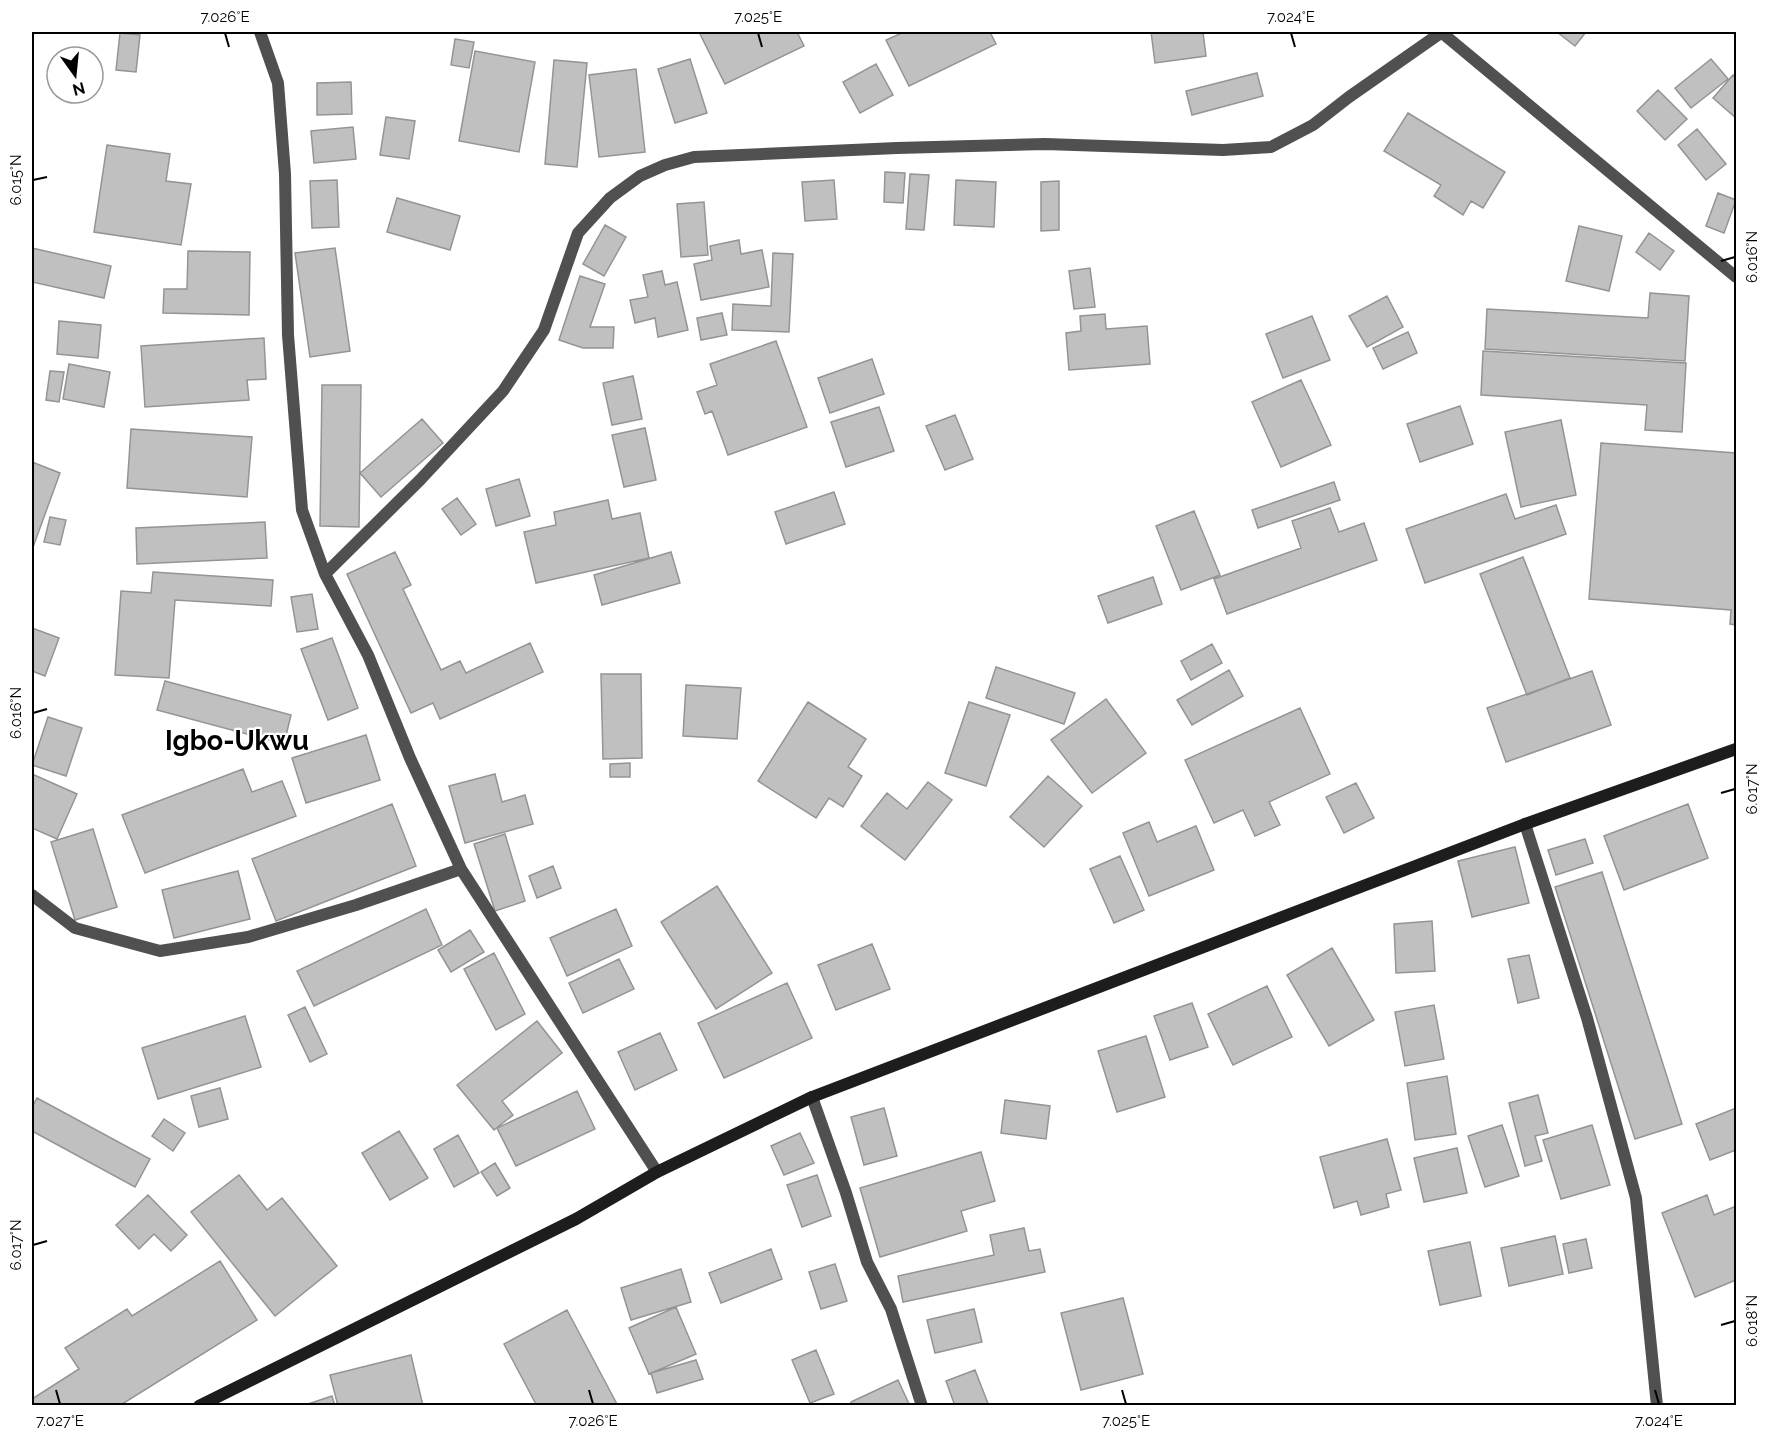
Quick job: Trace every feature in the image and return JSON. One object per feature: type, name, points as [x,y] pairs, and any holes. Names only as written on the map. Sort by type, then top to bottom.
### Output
[{"type":"main road","points":[[199,1406],[576,1219],[657,1172],[812,1097],[1526,824],[1737,748]]},
{"type":"street","points":[[260,32],[278,83],[285,174],[288,335],[302,510],[325,574],[368,656],[410,758],[460,869],[657,1172]]},
{"type":"street","points":[[325,574],[420,480],[503,391],[544,330],[578,232],[610,198],[640,176],[656,168],[694,157],[1045,144],[1223,150],[1270,147],[1313,125],[1441,32],[1737,277]]},
{"type":"street","points":[[1526,824],[1587,1018],[1636,1198],[1657,1406]]},
{"type":"street","points":[[32,895],[75,928],[160,951],[248,937],[357,904],[460,869]]},
{"type":"street","points":[[812,1097],[846,1193],[867,1262],[891,1310],[922,1406]]},
{"type":"building","points":[[699,32],[797,32],[804,46],[725,84]]},
{"type":"building","points":[[904,32],[990,32],[996,44],[909,86],[886,40]]},
{"type":"building","points":[[1151,32],[1203,32],[1206,56],[1155,63]]},
{"type":"building","points":[[1557,32],[1586,32],[1575,46]]},
{"type":"building","points":[[120,33],[140,35],[136,72],[116,70]]},
{"type":"building","points":[[455,39],[474,42],[469,68],[451,65]]},
{"type":"building","points":[[475,51],[535,62],[519,152],[459,141]]},
{"type":"building","points":[[690,59],[707,113],[675,123],[658,69]]},
{"type":"building","points":[[1711,59],[1728,79],[1691,108],[1675,88]]},
{"type":"building","points":[[554,60],[587,63],[577,167],[545,164]]},
{"type":"building","points":[[876,64],[893,95],[860,113],[843,82]]},
{"type":"building","points":[[636,69],[645,152],[599,157],[589,75]]},
{"type":"building","points":[[1257,73],[1263,96],[1192,115],[1186,91]]},
{"type":"building","points":[[1733,75],[1736,79],[1736,118],[1713,98]]},
{"type":"building","points":[[351,82],[352,114],[317,115],[317,83]]},
{"type":"building","points":[[1658,90],[1687,119],[1665,140],[1637,111]]},
{"type":"building","points":[[1408,113],[1505,172],[1483,208],[1471,201],[1463,215],[1434,196],[1441,185],[1384,151]]},
{"type":"building","points":[[386,117],[415,121],[409,159],[380,155]]},
{"type":"building","points":[[353,127],[356,159],[314,163],[311,131]]},
{"type":"building","points":[[1697,129],[1726,164],[1706,180],[1678,145]]},
{"type":"building","points":[[107,145],[170,154],[166,181],[191,184],[181,245],[94,232]]},
{"type":"building","points":[[885,172],[905,173],[903,203],[884,202]]},
{"type":"building","points":[[910,174],[929,175],[924,230],[906,229]]},
{"type":"building","points":[[337,180],[339,227],[312,228],[310,181]]},
{"type":"building","points":[[834,180],[837,219],[805,221],[802,182]]},
{"type":"building","points":[[956,180],[996,182],[994,227],[954,225]]},
{"type":"building","points":[[1059,181],[1059,230],[1041,231],[1041,182]]},
{"type":"building","points":[[1718,193],[1736,200],[1724,233],[1706,226]]},
{"type":"building","points":[[397,198],[460,216],[450,250],[387,232]]},
{"type":"building","points":[[704,202],[708,255],[681,257],[677,204]]},
{"type":"building","points":[[605,225],[626,237],[604,276],[583,264]]},
{"type":"building","points":[[1579,226],[1622,236],[1609,291],[1566,281]]},
{"type":"building","points":[[1649,233],[1674,251],[1660,270],[1636,252]]},
{"type":"building","points":[[739,240],[741,254],[762,250],[769,287],[701,300],[694,264],[712,260],[710,246]]},
{"type":"building","points":[[32,248],[111,266],[104,298],[32,282]]},
{"type":"building","points":[[335,248],[350,351],[310,357],[295,253]]},
{"type":"building","points":[[188,251],[250,252],[249,315],[163,313],[164,289],[187,289]]},
{"type":"building","points":[[773,253],[793,254],[789,332],[732,330],[733,304],[771,306]]},
{"type":"building","points":[[1090,268],[1095,307],[1074,309],[1069,271]]},
{"type":"building","points":[[662,271],[665,285],[677,282],[688,330],[658,337],[655,318],[635,323],[630,300],[648,297],[643,275]]},
{"type":"building","points":[[580,276],[605,284],[590,327],[614,327],[613,348],[583,348],[559,340]]},
{"type":"building","points":[[1650,293],[1689,296],[1685,361],[1485,349],[1487,309],[1648,318]]},
{"type":"building","points":[[1387,296],[1403,327],[1367,347],[1349,316]]},
{"type":"building","points":[[722,313],[727,335],[701,340],[697,318]]},
{"type":"building","points":[[1105,314],[1106,329],[1147,326],[1150,364],[1069,370],[1066,333],[1081,331],[1080,316]]},
{"type":"building","points":[[1312,316],[1330,360],[1283,378],[1266,334]]},
{"type":"building","points":[[59,321],[101,325],[98,358],[57,354]]},
{"type":"building","points":[[1408,332],[1417,353],[1383,369],[1373,348]]},
{"type":"building","points":[[264,338],[266,379],[247,380],[249,400],[145,407],[141,346]]},
{"type":"building","points":[[776,341],[807,427],[728,455],[712,411],[705,414],[697,392],[717,385],[710,364]]},
{"type":"building","points":[[1483,351],[1686,363],[1682,432],[1645,430],[1647,405],[1481,395]]},
{"type":"building","points":[[872,359],[884,394],[830,413],[818,378]]},
{"type":"building","points":[[69,364],[110,372],[104,407],[63,399]]},
{"type":"building","points":[[50,371],[64,372],[59,402],[46,400]]},
{"type":"building","points":[[633,376],[642,419],[612,425],[603,383]]},
{"type":"building","points":[[1301,380],[1331,445],[1281,467],[1252,402]]},
{"type":"building","points":[[322,385],[361,385],[359,527],[320,526]]},
{"type":"building","points":[[1460,406],[1473,444],[1420,462],[1407,424]]},
{"type":"building","points":[[879,407],[894,451],[846,467],[831,422]]},
{"type":"building","points":[[955,415],[973,459],[945,470],[926,426]]},
{"type":"building","points":[[422,419],[443,443],[381,497],[360,473]]},
{"type":"building","points":[[1561,420],[1576,495],[1521,507],[1505,432]]},
{"type":"building","points":[[645,428],[656,480],[624,487],[612,435]]},
{"type":"building","points":[[131,429],[252,437],[247,497],[127,488]]},
{"type":"building","points":[[1601,443],[1736,453],[1736,625],[1730,624],[1731,610],[1589,599]]},
{"type":"building","points":[[32,462],[60,473],[32,550]]},
{"type":"building","points":[[519,479],[530,516],[496,526],[486,489]]},
{"type":"building","points":[[1334,482],[1340,500],[1258,528],[1252,510]]},
{"type":"building","points":[[834,492],[845,524],[786,544],[775,512]]},
{"type":"building","points":[[1506,494],[1515,519],[1556,505],[1566,534],[1425,583],[1406,529]]},
{"type":"building","points":[[457,498],[476,524],[461,535],[442,509]]},
{"type":"building","points":[[608,500],[612,519],[640,513],[649,558],[536,583],[524,532],[556,525],[554,512]]},
{"type":"building","points":[[1330,508],[1339,532],[1364,523],[1377,560],[1227,614],[1214,579],[1301,548],[1292,521]]},
{"type":"building","points":[[1194,511],[1220,575],[1181,590],[1156,526]]},
{"type":"building","points":[[50,517],[66,520],[60,545],[44,542]]},
{"type":"building","points":[[265,522],[267,558],[137,564],[136,528]]},
{"type":"building","points":[[395,552],[411,585],[403,589],[441,670],[460,661],[466,673],[530,643],[543,672],[440,719],[433,703],[411,713],[347,574]]},
{"type":"building","points":[[671,552],[680,583],[602,605],[594,575]]},
{"type":"building","points":[[1523,557],[1570,678],[1527,695],[1480,574]]},
{"type":"building","points":[[153,572],[273,580],[271,606],[175,600],[169,678],[115,675],[121,591],[151,593]]},
{"type":"building","points":[[1153,577],[1162,604],[1108,623],[1098,596]]},
{"type":"building","points":[[312,594],[318,629],[297,632],[291,597]]},
{"type":"building","points":[[32,628],[59,638],[45,676],[32,671]]},
{"type":"building","points":[[332,638],[358,708],[328,720],[301,649]]},
{"type":"building","points":[[1212,644],[1222,663],[1191,680],[1181,661]]},
{"type":"building","points":[[996,667],[1075,693],[1064,724],[986,698]]},
{"type":"building","points":[[1229,670],[1243,696],[1192,725],[1177,700]]},
{"type":"building","points":[[1592,671],[1611,725],[1506,762],[1487,708]]},
{"type":"building","points":[[601,674],[641,674],[642,758],[603,759]]},
{"type":"building","points":[[165,681],[291,715],[284,744],[157,710]]},
{"type":"building","points":[[686,685],[741,688],[737,739],[683,736]]},
{"type":"building","points":[[1106,699],[1146,753],[1092,793],[1051,740]]},
{"type":"building","points":[[808,702],[866,739],[848,767],[862,776],[843,807],[829,798],[816,818],[758,781]]},
{"type":"building","points":[[969,702],[1010,715],[986,786],[945,773]]},
{"type":"building","points":[[1300,708],[1330,774],[1269,802],[1280,825],[1255,836],[1243,810],[1214,823],[1185,760]]},
{"type":"building","points":[[48,717],[82,728],[66,776],[32,765]]},
{"type":"building","points":[[366,735],[380,780],[306,803],[292,758]]},
{"type":"building","points":[[630,763],[630,777],[610,777],[610,764]]},
{"type":"building","points":[[243,769],[252,792],[282,781],[296,816],[145,873],[122,815]]},
{"type":"building","points":[[32,774],[77,794],[57,839],[32,828]]},
{"type":"building","points":[[495,774],[502,802],[525,795],[533,824],[465,843],[449,786]]},
{"type":"building","points":[[1048,776],[1082,806],[1044,847],[1010,817]]},
{"type":"building","points":[[928,782],[952,800],[905,860],[861,826],[887,793],[907,809]]},
{"type":"building","points":[[1356,783],[1374,818],[1344,833],[1326,797]]},
{"type":"building","points":[[392,804],[416,866],[276,921],[252,859]]},
{"type":"building","points":[[1688,804],[1708,858],[1624,890],[1604,836]]},
{"type":"building","points":[[1149,822],[1157,842],[1196,826],[1214,870],[1149,896],[1123,833]]},
{"type":"building","points":[[93,829],[117,907],[75,920],[51,842]]},
{"type":"building","points":[[505,834],[525,901],[495,911],[474,844]]},
{"type":"building","points":[[1585,839],[1593,863],[1556,875],[1548,850]]},
{"type":"building","points":[[1515,847],[1529,903],[1472,917],[1458,861]]},
{"type":"building","points":[[1120,856],[1144,910],[1114,923],[1090,869]]},
{"type":"building","points":[[553,866],[561,888],[537,898],[529,876]]},
{"type":"building","points":[[238,871],[250,919],[174,938],[162,890]]},
{"type":"building","points":[[1602,872],[1682,1124],[1635,1139],[1555,887]]},
{"type":"building","points":[[717,886],[772,973],[716,1009],[661,922]]},
{"type":"building","points":[[426,909],[442,945],[314,1006],[297,971]]},
{"type":"building","points":[[616,909],[632,946],[567,976],[550,938]]},
{"type":"building","points":[[1432,921],[1435,971],[1396,973],[1394,924]]},
{"type":"building","points":[[470,930],[484,952],[451,972],[438,950]]},
{"type":"building","points":[[872,944],[890,989],[836,1010],[818,965]]},
{"type":"building","points":[[1332,948],[1374,1020],[1329,1046],[1287,975]]},
{"type":"building","points":[[494,953],[525,1014],[496,1030],[464,969]]},
{"type":"building","points":[[1529,955],[1539,998],[1518,1003],[1508,959]]},
{"type":"building","points":[[619,959],[634,989],[583,1013],[569,983]]},
{"type":"building","points":[[787,983],[812,1038],[724,1078],[698,1023]]},
{"type":"building","points":[[1267,986],[1292,1037],[1233,1065],[1208,1014]]},
{"type":"building","points":[[1192,1003],[1208,1047],[1170,1060],[1154,1016]]},
{"type":"building","points":[[1434,1005],[1444,1059],[1405,1066],[1395,1012]]},
{"type":"building","points":[[305,1007],[327,1054],[310,1062],[288,1015]]},
{"type":"building","points":[[245,1016],[261,1067],[158,1099],[142,1048]]},
{"type":"building","points":[[537,1021],[562,1053],[502,1101],[513,1115],[494,1130],[457,1085]]},
{"type":"building","points":[[660,1033],[677,1070],[635,1090],[618,1052]]},
{"type":"building","points":[[1146,1036],[1165,1097],[1117,1112],[1098,1051]]},
{"type":"building","points":[[1447,1076],[1456,1134],[1415,1140],[1407,1083]]},
{"type":"building","points":[[220,1088],[228,1119],[199,1127],[191,1096]]},
{"type":"building","points":[[577,1091],[595,1129],[516,1166],[497,1128]]},
{"type":"building","points":[[1538,1095],[1548,1133],[1535,1136],[1542,1161],[1525,1166],[1509,1103]]},
{"type":"building","points":[[37,1098],[150,1159],[135,1187],[32,1131],[32,1107]]},
{"type":"building","points":[[1005,1100],[1050,1106],[1046,1139],[1001,1133]]},
{"type":"building","points":[[884,1108],[897,1156],[864,1165],[851,1117]]},
{"type":"building","points":[[1736,1108],[1736,1150],[1710,1160],[1696,1124]]},
{"type":"building","points":[[164,1119],[185,1133],[173,1151],[152,1136]]},
{"type":"building","points":[[1502,1125],[1519,1176],[1485,1187],[1468,1136]]},
{"type":"building","points":[[1592,1125],[1610,1185],[1561,1199],[1543,1140]]},
{"type":"building","points":[[399,1131],[428,1178],[390,1200],[362,1153]]},
{"type":"building","points":[[800,1133],[814,1163],[784,1175],[771,1146]]},
{"type":"building","points":[[458,1135],[479,1173],[454,1187],[434,1149]]},
{"type":"building","points":[[1387,1139],[1401,1190],[1386,1194],[1389,1207],[1361,1215],[1357,1201],[1334,1208],[1320,1157]]},
{"type":"building","points":[[1457,1148],[1467,1193],[1424,1202],[1414,1158]]},
{"type":"building","points":[[981,1152],[995,1201],[961,1211],[967,1231],[880,1257],[860,1188]]},
{"type":"building","points":[[495,1163],[510,1188],[497,1196],[481,1172]]},
{"type":"building","points":[[239,1175],[267,1210],[282,1198],[337,1266],[275,1316],[191,1212]]},
{"type":"building","points":[[817,1175],[831,1216],[802,1227],[787,1185]]},
{"type":"building","points":[[148,1195],[187,1235],[171,1251],[154,1234],[139,1249],[116,1225]]},
{"type":"building","points":[[1707,1195],[1714,1215],[1736,1206],[1736,1280],[1695,1297],[1662,1213]]},
{"type":"building","points":[[1024,1228],[1029,1251],[1040,1249],[1045,1272],[903,1302],[898,1276],[994,1255],[990,1235]]},
{"type":"building","points":[[1555,1236],[1563,1274],[1509,1286],[1501,1248]]},
{"type":"building","points":[[1586,1239],[1592,1268],[1569,1273],[1563,1244]]},
{"type":"building","points":[[1470,1242],[1481,1296],[1440,1305],[1428,1251]]},
{"type":"building","points":[[771,1249],[782,1279],[721,1303],[709,1273]]},
{"type":"building","points":[[220,1261],[257,1320],[119,1406],[32,1406],[32,1399],[79,1369],[65,1348],[127,1309],[132,1316]]},
{"type":"building","points":[[835,1264],[847,1301],[821,1309],[809,1272]]},
{"type":"building","points":[[681,1269],[691,1302],[631,1320],[621,1288]]},
{"type":"building","points":[[1123,1298],[1143,1374],[1081,1390],[1061,1313]]},
{"type":"building","points":[[676,1307],[696,1354],[649,1374],[629,1328]]},
{"type":"building","points":[[974,1309],[982,1342],[935,1353],[927,1320]]},
{"type":"building","points":[[567,1310],[618,1406],[537,1406],[504,1344]]},
{"type":"building","points":[[816,1350],[834,1394],[810,1403],[792,1360]]},
{"type":"building","points":[[411,1355],[423,1406],[338,1406],[330,1375]]},
{"type":"building","points":[[696,1360],[703,1379],[657,1393],[651,1373]]},
{"type":"building","points":[[975,1370],[989,1406],[955,1406],[946,1381]]},
{"type":"building","points":[[898,1380],[910,1406],[852,1406],[851,1402]]},
{"type":"building","points":[[332,1396],[335,1406],[302,1406]]},
{"type":"district","name":"Igbo-Ukwu","points":[[237,740]]}]
